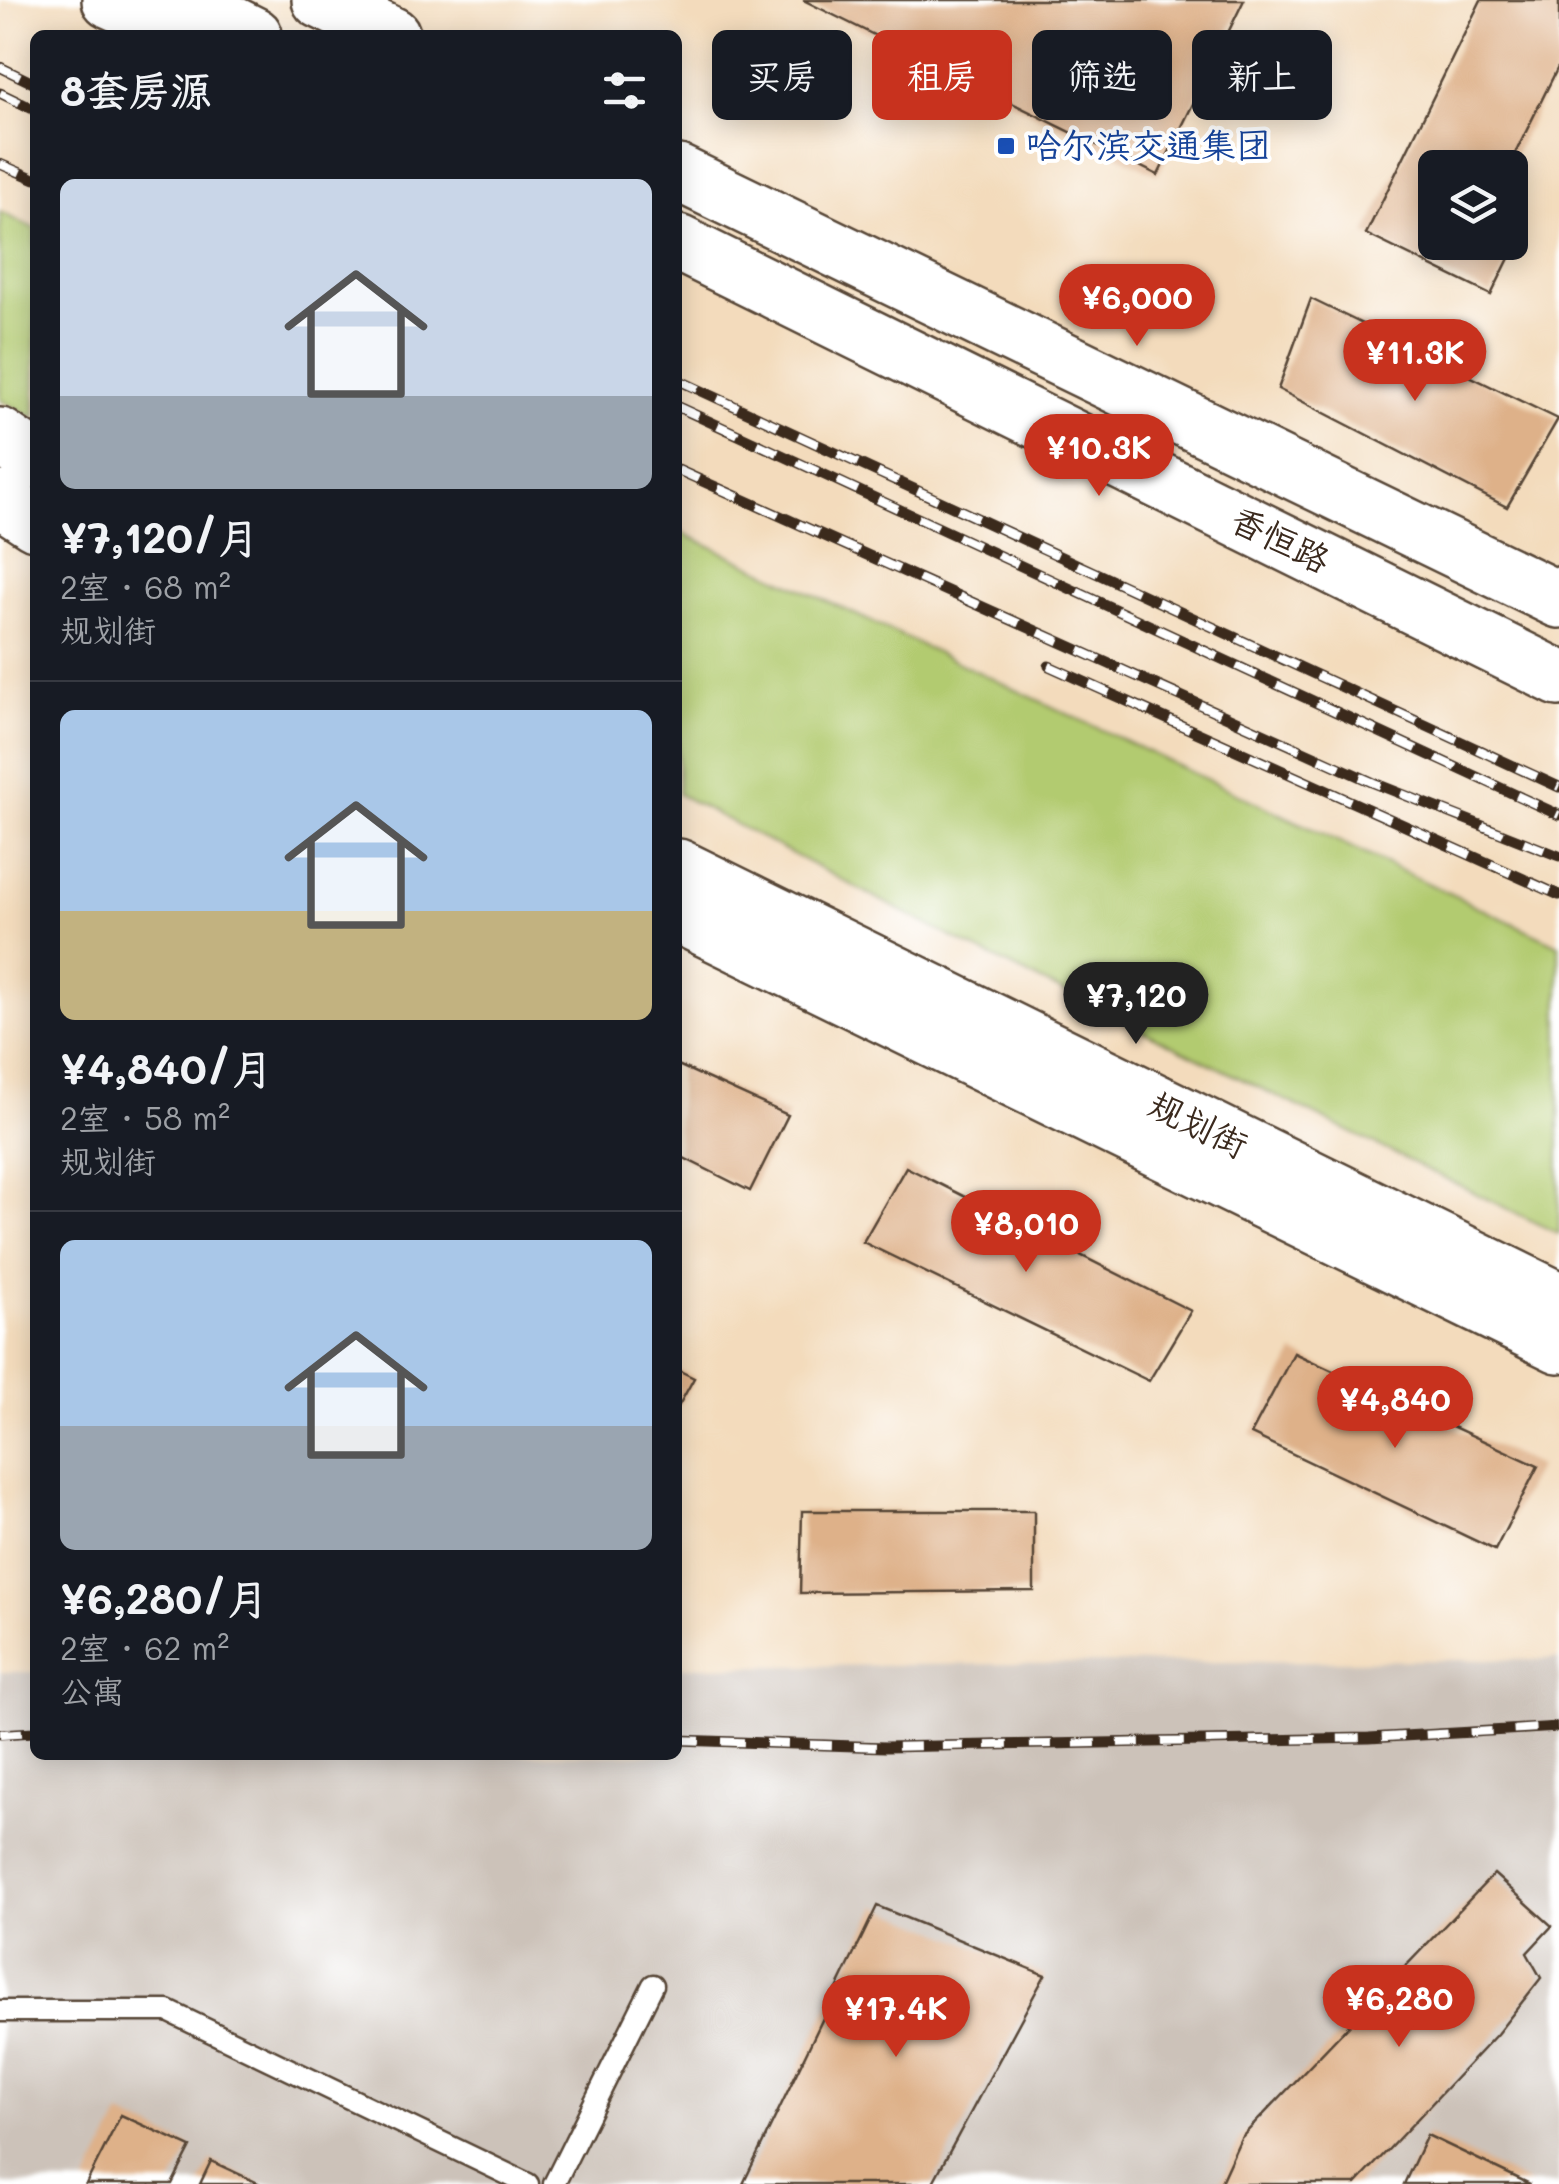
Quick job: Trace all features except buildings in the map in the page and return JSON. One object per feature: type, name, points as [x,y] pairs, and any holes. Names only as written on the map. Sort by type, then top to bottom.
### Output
[{"type":"main road","points":[[110,0],[187,12],[239,30]]},
{"type":"main road","points":[[320,0],[382,30]]},
{"type":"main road","name":"香恒路","points":[[682,175],[1559,600]]},
{"type":"main road","name":"香恒路","points":[[682,245],[1559,678]]},
{"type":"main road","points":[[0,436],[30,457]]},
{"type":"main road","points":[[0,499],[30,519]]},
{"type":"main road","name":"规划街","points":[[682,869],[1559,1300]]},
{"type":"main road","name":"规划街","points":[[682,918],[1559,1345]]},
{"type":"lane","points":[[554,2184],[652,1985]]},
{"type":"lane","points":[[0,2010],[168,2011],[528,2184]]},
{"type":"shaded area","points":[[1559,1659],[1559,2184],[0,2184],[0,1672],[30,1672],[30,1760],[682,1760],[682,1667]]},
{"type":"green space","points":[[0,212],[30,227],[30,415],[0,400]]},
{"type":"green space","points":[[682,533],[1559,945],[1559,1234],[951,937],[682,796]]},
{"type":"railway","points":[[0,67],[30,82]]},
{"type":"railway","points":[[0,93],[30,108]]},
{"type":"railway","points":[[0,164],[30,177]]},
{"type":"railway","points":[[682,382],[1559,787]]},
{"type":"railway","points":[[682,409],[1559,815]]},
{"type":"railway","points":[[682,472],[1374,783],[1559,856]]},
{"type":"railway","points":[[1049,666],[1559,895]]},
{"type":"railway","points":[[682,1740],[885,1747],[1369,1738],[1559,1727]]},
{"type":"railway","points":[[0,1734],[30,1732]]},
{"type":"place","name":"哈尔滨交通集团","points":[[1006,146]]}]
